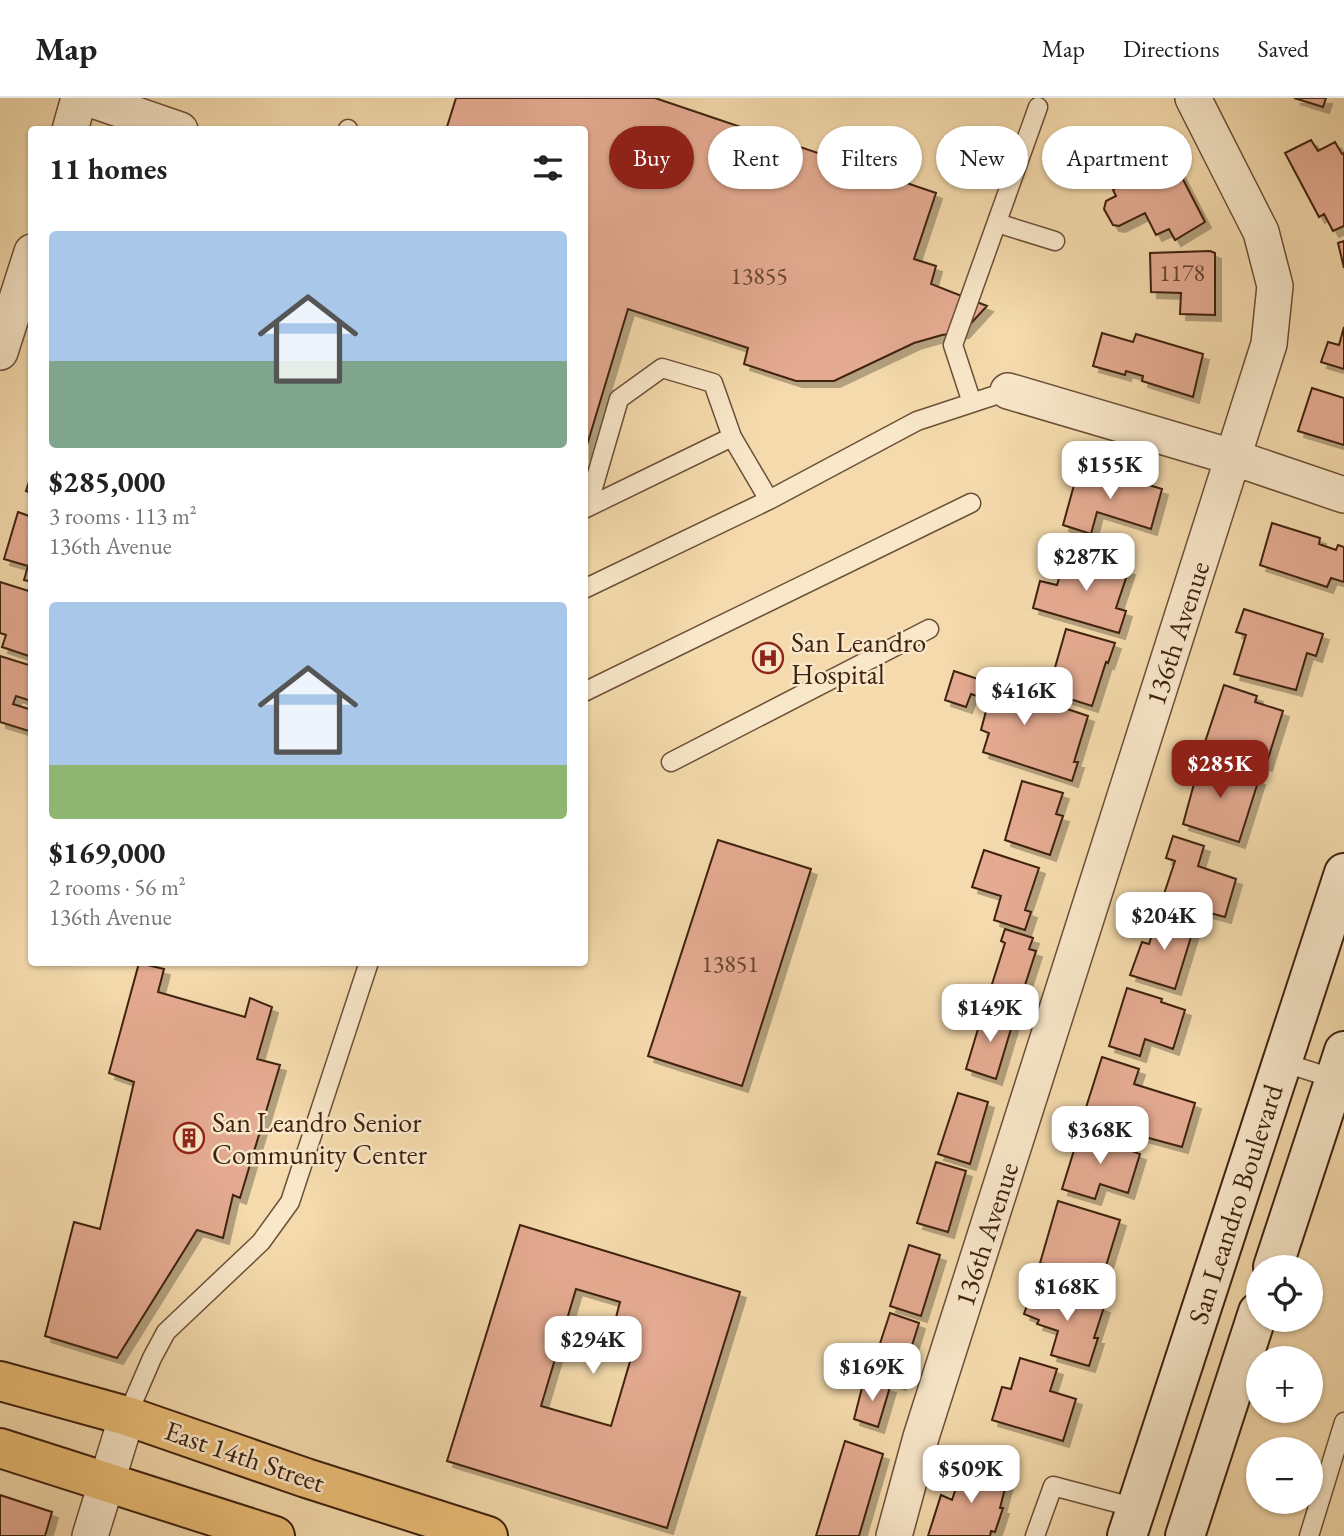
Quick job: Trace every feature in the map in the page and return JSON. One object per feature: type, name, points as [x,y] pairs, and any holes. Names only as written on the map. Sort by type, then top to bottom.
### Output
[{"type":"main road","name":"San Leandro Boulevard","points":[[1131,1522],[1344,873]]},
{"type":"main road","name":"San Leandro Boulevard","points":[[1277,1255],[1341,1071]]},
{"type":"main road","name":"San Leandro Boulevard","points":[[1185,1536],[1251,1332]]},
{"type":"main road","name":"East 14th Street","points":[[0,1381],[128,1416],[306,1478],[488,1536]]},
{"type":"main road","points":[[0,1448],[275,1536]]},
{"type":"street","points":[[71,126],[79,98]]},
{"type":"street","points":[[87,98],[168,126]]},
{"type":"street","name":"136th Avenue","points":[[894,1536],[921,1437],[1269,344],[1275,286],[1261,232],[1193,98]]},
{"type":"street","points":[[0,352],[28,264]]},
{"type":"street","points":[[1009,391],[1232,457],[1344,495]]},
{"type":"street","points":[[90,1536],[128,1416]]},
{"type":"lane","points":[[972,403],[953,345],[1038,107]]},
{"type":"lane","points":[[997,223],[1055,241]]},
{"type":"lane","points":[[588,491],[593,488],[619,399],[662,368],[713,383],[732,438],[769,500]]},
{"type":"lane","points":[[588,587],[769,500],[917,421],[1009,391]]},
{"type":"lane","points":[[588,507],[732,438]]},
{"type":"lane","points":[[588,690],[971,503]]},
{"type":"lane","points":[[671,762],[929,629]]},
{"type":"lane","points":[[128,1416],[166,1332],[261,1242],[290,1202],[368,966]]},
{"type":"lane","points":[[1282,1062],[1341,1071]]},
{"type":"lane","points":[[1309,1536],[1344,1422]]},
{"type":"lane","points":[[1035,1536],[1053,1486],[1131,1522]]},
{"type":"building","points":[[456,98],[655,98],[738,126],[708,126],[708,189],[803,189],[803,148],[817,153],[817,189],[922,188],[936,193],[914,259],[936,266],[931,284],[987,306],[963,332],[914,343],[834,381],[796,381],[744,364],[748,348],[628,309],[588,442],[588,126],[447,126]]},
{"type":"building","points":[[1294,98],[1326,98],[1323,107]]},
{"type":"building","points":[[1311,140],[1318,151],[1335,142],[1342,154],[1344,153],[1344,226],[1333,231],[1324,214],[1319,217],[1285,153]]},
{"type":"building","points":[[1188,189],[1205,222],[1175,240],[1169,229],[1156,235],[1145,213],[1119,226],[1113,225],[1104,209],[1106,201],[1116,196],[1113,190]]},
{"type":"building","points":[[1344,241],[1344,268],[1338,243]]},
{"type":"building","points":[[1150,253],[1215,253],[1215,315],[1180,314],[1181,293],[1151,292]]},
{"type":"building","points":[[1344,327],[1344,369],[1321,362],[1328,342],[1339,345]]},
{"type":"building","points":[[1102,333],[1133,342],[1136,334],[1203,354],[1193,397],[1142,381],[1143,376],[1126,371],[1125,375],[1093,366]]},
{"type":"building","points":[[1312,388],[1344,398],[1344,445],[1298,431]]},
{"type":"building","points":[[1079,467],[1162,489],[1151,529],[1097,512],[1091,534],[1063,525]]},
{"type":"building","points":[[18,512],[28,516],[28,566],[4,559]]},
{"type":"building","points":[[1272,523],[1320,538],[1319,544],[1336,550],[1338,545],[1344,547],[1344,582],[1331,578],[1327,587],[1260,565]]},
{"type":"building","points":[[1067,553],[1094,560],[1094,557],[1129,569],[1116,608],[1126,611],[1119,633],[1033,608],[1040,581],[1057,585]]},
{"type":"building","points":[[0,582],[28,591],[28,656],[2,647],[6,635],[0,633]]},
{"type":"building","points":[[1244,609],[1323,634],[1316,656],[1307,653],[1296,690],[1234,674],[1246,635],[1236,632]]},
{"type":"building","points":[[1066,629],[1115,643],[1092,706],[1048,692]]},
{"type":"building","points":[[0,656],[28,665],[28,700],[16,696],[13,704],[28,709],[28,731],[0,722]]},
{"type":"building","points":[[954,671],[1088,716],[1074,762],[1078,762],[1072,781],[983,752],[989,733],[981,730],[989,700],[971,694],[966,707],[945,700]]},
{"type":"building","points":[[1224,685],[1257,696],[1255,702],[1283,711],[1266,765],[1242,756],[1241,759],[1203,748]]},
{"type":"building","points":[[1197,759],[1259,779],[1239,842],[1183,824],[1195,780],[1191,779]]},
{"type":"building","points":[[1022,781],[1063,793],[1056,814],[1063,816],[1050,855],[1005,840]]},
{"type":"building","points":[[1173,836],[1204,846],[1198,866],[1236,879],[1225,917],[1162,900],[1175,861],[1166,858]]},
{"type":"building","points":[[718,840],[811,869],[742,1086],[648,1056]]},
{"type":"building","points":[[984,850],[1039,868],[1025,910],[1031,912],[1025,930],[994,920],[1001,896],[972,887]]},
{"type":"building","points":[[1159,913],[1195,924],[1175,989],[1130,975],[1142,942],[1149,944]]},
{"type":"building","points":[[1005,929],[1033,938],[1029,949],[1036,951],[1016,1013],[986,1003],[1005,943],[1001,941]]},
{"type":"building","name":"San Leandro Senior Community Center","points":[[138,966],[164,969],[158,992],[245,1017],[250,998],[272,1007],[257,1059],[280,1065],[240,1198],[233,1195],[223,1238],[197,1230],[117,1358],[45,1336],[74,1222],[100,1229],[134,1082],[109,1073]]},
{"type":"building","points":[[1127,988],[1162,999],[1161,1002],[1185,1010],[1173,1049],[1145,1039],[1140,1056],[1109,1046]]},
{"type":"building","points":[[984,1009],[1014,1019],[996,1079],[966,1069]]},
{"type":"building","points":[[1102,1057],[1139,1069],[1134,1084],[1195,1103],[1182,1147],[1082,1120]]},
{"type":"building","points":[[958,1093],[988,1102],[970,1164],[938,1154]]},
{"type":"building","points":[[1080,1131],[1140,1154],[1128,1193],[1100,1184],[1095,1199],[1062,1189]]},
{"type":"building","points":[[936,1162],[966,1171],[948,1232],[917,1223]]},
{"type":"building","points":[[1058,1201],[1120,1220],[1102,1279],[1077,1270],[1076,1274],[1040,1263]]},
{"type":"building","points":[[520,1225],[740,1292],[667,1528],[447,1461]],"holes":[[[576,1289],[620,1302],[614,1325],[639,1331],[611,1426],[541,1406]]]},
{"type":"building","points":[[909,1245],[940,1255],[921,1316],[890,1306]]},
{"type":"building","points":[[1034,1285],[1104,1307],[1089,1366],[1051,1355],[1058,1331],[1037,1324],[1039,1320],[1024,1314]]},
{"type":"building","points":[[890,1313],[919,1323],[900,1384],[870,1374]]},
{"type":"building","points":[[1020,1358],[1057,1369],[1050,1391],[1076,1399],[1063,1441],[992,1420],[1002,1387],[1011,1389]]},
{"type":"building","points":[[864,1380],[890,1387],[878,1427],[854,1419]]},
{"type":"building","points":[[845,1441],[883,1454],[859,1536],[816,1536]]},
{"type":"building","points":[[964,1464],[1008,1477],[1000,1508],[1003,1508],[995,1532],[991,1531],[990,1536],[928,1536],[941,1495],[952,1500]]},
{"type":"building","points":[[0,1495],[52,1512],[45,1536],[0,1536]]},
{"type":"place","name":"San Leandro Hospital","points":[[768,658]]},
{"type":"place","name":"San Leandro Senior Community Center","points":[[189,1138]]}]
